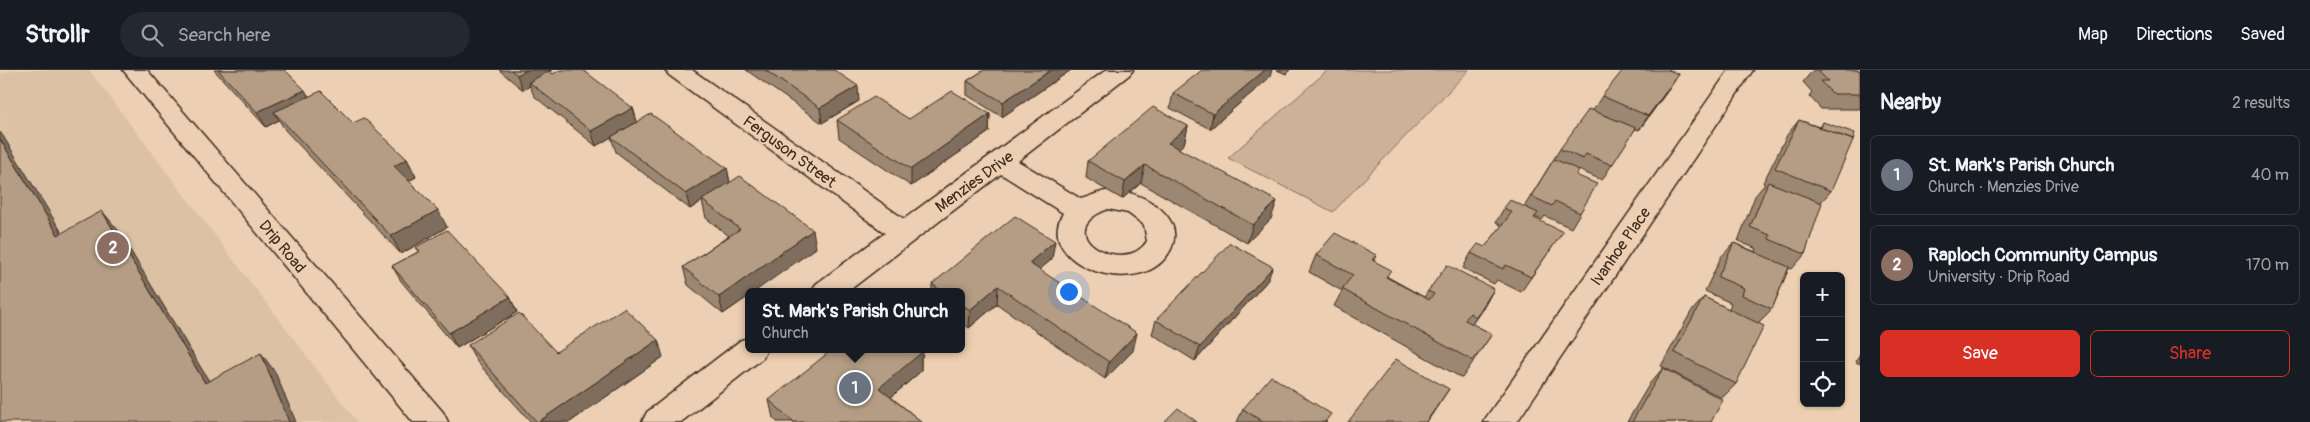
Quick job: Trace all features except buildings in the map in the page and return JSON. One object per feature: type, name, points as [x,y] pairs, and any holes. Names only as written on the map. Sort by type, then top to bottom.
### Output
[{"type":"street","name":"Drip Road","points":[[136,70],[432,422]]},
{"type":"street","name":"Ferguson Street","points":[[677,70],[903,232]]},
{"type":"street","name":"Menzies Drive","points":[[831,288],[903,232],[1001,162],[1121,70]]},
{"type":"street","name":"Ivanhoe Place","points":[[1499,422],[1741,70]]},
{"type":"street","points":[[1001,162],[1078,210]]},
{"type":"street","points":[[658,422],[747,353]]},
{"type":"shaded area","points":[[12,70],[89,70],[357,422],[0,422],[0,74]]},
{"type":"shaded area","points":[[1328,70],[1469,70],[1333,212],[1228,158]]},
{"type":"place","name":"Raploch Community Campus","points":[[113,248]]},
{"type":"place","name":"St. Mark's Parish Church","points":[[855,388]]}]
